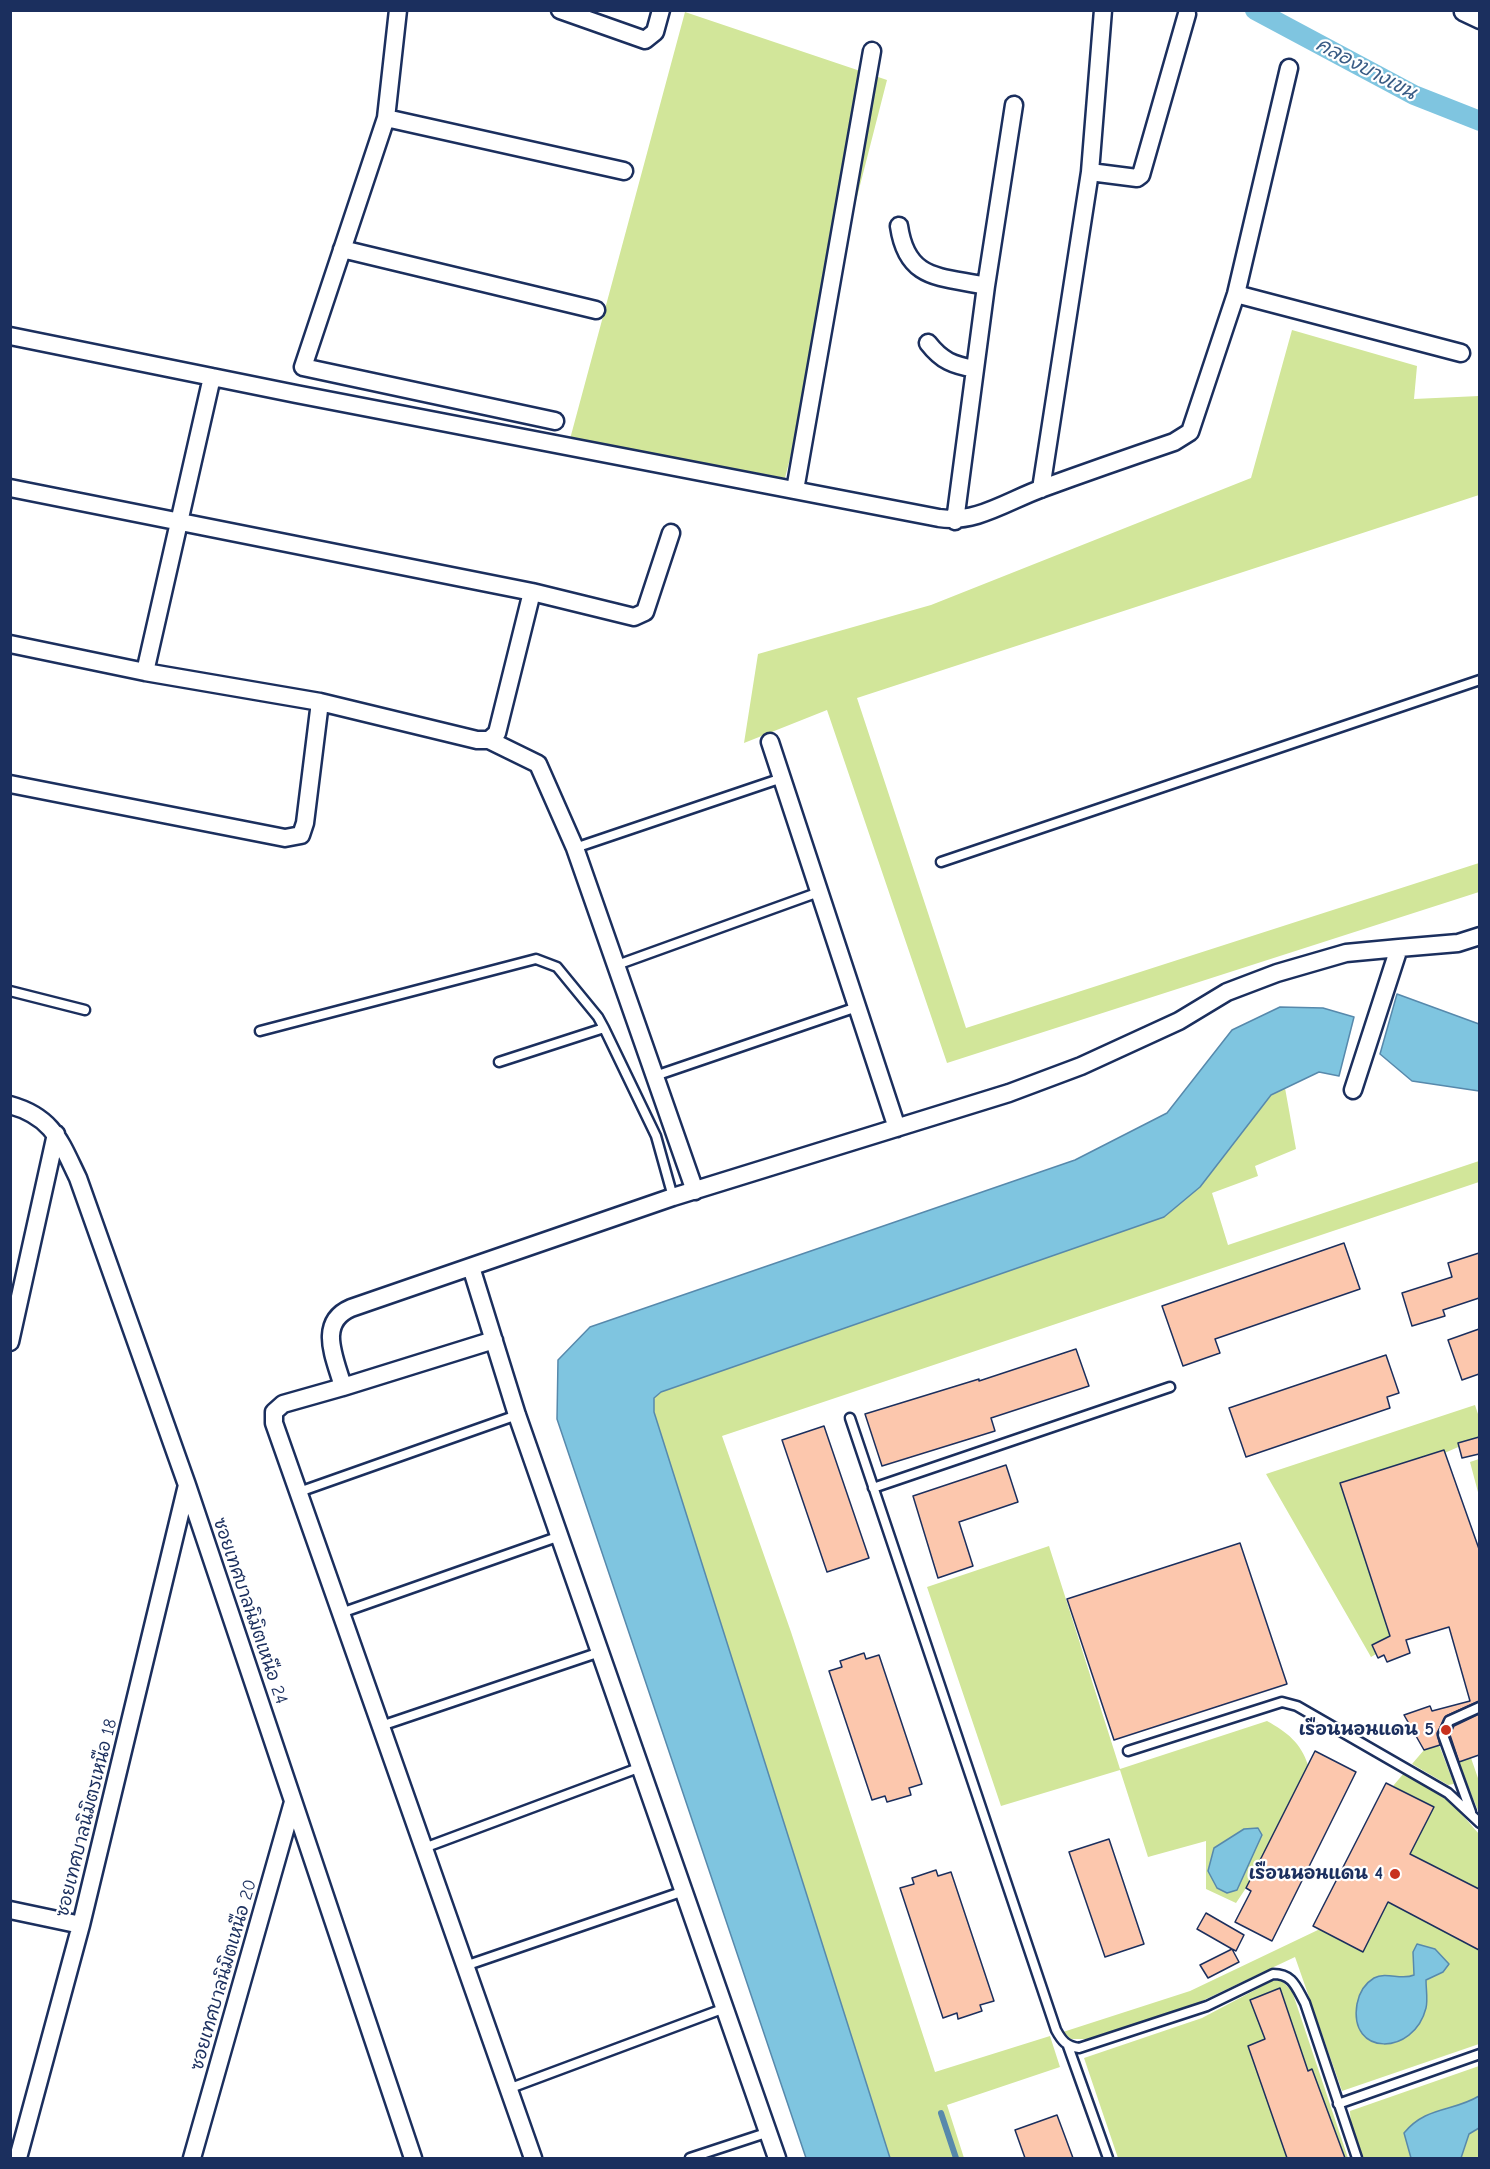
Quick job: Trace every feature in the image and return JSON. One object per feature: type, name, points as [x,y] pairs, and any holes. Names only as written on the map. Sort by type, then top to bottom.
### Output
[{"type":"street","points":[[560,10],[645,40],[654,32],[661,10]]},
{"type":"street","points":[[1041,489],[1090,172],[1103,10]]},
{"type":"street","points":[[394,11],[387,118],[303,367],[555,421]]},
{"type":"street","points":[[1463,12],[1479,21]]},
{"type":"street","points":[[1090,172],[1137,178],[1141,175],[1187,14]]},
{"type":"street","points":[[795,490],[872,51]]},
{"type":"street","points":[[10,336],[212,378],[955,521],[971,518],[1041,489],[1174,442],[1190,432],[1236,294],[1289,68]]},
{"type":"street","points":[[955,521],[986,286],[1014,105]]},
{"type":"street","points":[[387,118],[624,171]]},
{"type":"street","points":[[899,226],[902,245],[915,267],[926,273],[986,286]]},
{"type":"street","points":[[342,249],[596,310]]},
{"type":"street","points":[[1236,294],[1461,353]]},
{"type":"street","points":[[928,343],[938,357],[950,364],[975,369]]},
{"type":"street","points":[[146,672],[212,378]]},
{"type":"street","points":[[10,488],[532,592],[640,616],[645,612],[671,532]]},
{"type":"street","points":[[489,740],[497,732],[532,592]]},
{"type":"street","points":[[10,644],[146,672],[320,702],[477,740],[489,740],[538,764],[575,848],[695,1191]]},
{"type":"street","points":[[10,784],[294,838],[301,835],[305,824],[320,702]]},
{"type":"street","points":[[770,742],[897,1128]]},
{"type":"street","points":[[343,1387],[329,1336],[341,1312],[674,1197],[1009,1093],[1081,1066],[1179,1021],[1227,992],[1277,973],[1347,953],[1458,943],[1479,936]]},
{"type":"street","points":[[1353,1090],[1399,948]]},
{"type":"street","name":"ซอยเทศบาลนิมิตเหนือ 24","points":[[10,1105],[32,1111],[56,1134],[78,1178],[187,1485],[413,2158]]},
{"type":"street","points":[[10,1342],[56,1134]]},
{"type":"street","points":[[471,1267],[517,1415],[777,2158]]},
{"type":"street","points":[[494,1340],[283,1404],[274,1412],[274,1423],[532,2158]]},
{"type":"street","name":"ซอยเทศบาลนิมิตรเหนือ 18","points":[[18,2158],[81,1925],[187,1485]]},
{"type":"street","name":"ซอยเทศบาลนิมิตเหนือ 20","points":[[192,2158],[293,1802]]},
{"type":"street","points":[[10,1910],[81,1925]]},
{"type":"lane","points":[[941,862],[1479,680]]},
{"type":"lane","points":[[575,848],[782,778]]},
{"type":"lane","points":[[617,965],[819,892]]},
{"type":"lane","points":[[260,1031],[501,970],[536,959],[557,967],[598,1017],[604,1028],[656,1136],[674,1197]]},
{"type":"lane","points":[[10,991],[85,1010]]},
{"type":"lane","points":[[655,1076],[857,1007]]},
{"type":"lane","points":[[499,1062],[604,1028]]},
{"type":"lane","points":[[873,1488],[1170,1387]]},
{"type":"lane","points":[[299,1492],[517,1415]]},
{"type":"lane","points":[[850,1418],[1056,2030],[1068,2046],[1108,2158]]},
{"type":"lane","points":[[341,1613],[560,1536]]},
{"type":"lane","points":[[381,1726],[600,1652]]},
{"type":"lane","points":[[1128,1751],[1282,1702],[1297,1706],[1448,1793],[1479,1823]]},
{"type":"lane","points":[[1472,1814],[1443,1735],[1449,1721],[1479,1707]]},
{"type":"lane","points":[[424,1848],[641,1767]]},
{"type":"lane","points":[[465,1966],[684,1891]]},
{"type":"lane","points":[[1068,2046],[1079,2048],[1207,2006],[1273,1974],[1285,1974],[1293,1980],[1305,2003],[1357,2158]]},
{"type":"lane","points":[[508,2088],[726,2008]]},
{"type":"lane","points":[[1338,2104],[1479,2054]]},
{"type":"lane","points":[[690,2158],[769,2132]]},
{"type":"green space","points":[[685,12],[887,80],[785,478],[570,439]]},
{"type":"green space","points":[[1292,330],[1417,366],[1414,399],[1479,396],[1479,495],[857,698],[966,1028],[1479,863],[1479,892],[947,1063],[827,710],[744,743],[758,654],[931,605],[1251,478]]},
{"type":"green space","points":[[1285,1088],[1296,1149],[1255,1166],[1258,1176],[1212,1193],[1228,1245],[1479,1161],[1479,1182],[722,1436],[791,1632],[935,2072],[1050,2036],[1060,2067],[947,2105],[964,2158],[890,2158],[654,1412],[654,1398],[661,1392],[1164,1217],[1200,1187],[1271,1095]]},
{"type":"green space","points":[[1475,1405],[1479,1417],[1479,1438],[1348,1495],[1347,1504],[1393,1644],[1371,1657],[1266,1474]]},
{"type":"green space","points":[[1480,1459],[1479,1496],[1470,1462]]},
{"type":"green space","points":[[1049,1546],[1120,1769],[1267,1721],[1292,1739],[1305,1757],[1308,1765],[1246,1888],[1236,1903],[1206,1889],[1206,1841],[1148,1857],[1120,1770],[1001,1806],[927,1587]]},
{"type":"green space","points":[[1439,1745],[1454,1784],[1448,1785],[1412,1764],[1424,1750]]},
{"type":"green space","points":[[1471,1758],[1479,1781],[1479,1813],[1458,1762]]},
{"type":"green space","points":[[1404,1773],[1452,1803],[1479,1834],[1479,1889],[1410,1854],[1433,1808],[1393,1786]]},
{"type":"green space","points":[[1388,1902],[1479,1950],[1479,2044],[1342,2091],[1295,1957],[1187,2008],[1087,2039],[1071,2039],[1063,2032],[1190,1991],[1320,1929],[1363,1952]]},
{"type":"green space","points":[[1281,1980],[1292,1991],[1348,2158],[1118,2158],[1084,2058],[1202,2018],[1272,1981]]},
{"type":"green space","points":[[1479,2066],[1479,2158],[1362,2158],[1351,2129],[1350,2111]]},
{"type":"water","points":[[1397,994],[1479,1024],[1479,1091],[1412,1081],[1380,1054]]},
{"type":"water","points":[[1280,1007],[1323,1008],[1354,1017],[1339,1076],[1319,1072],[1271,1095],[1200,1187],[1164,1217],[661,1392],[654,1398],[654,1412],[890,2158],[806,2158],[557,1419],[558,1360],[590,1327],[1075,1160],[1167,1113],[1232,1030]]},
{"type":"water","points":[[1258,1828],[1262,1835],[1237,1890],[1227,1893],[1217,1888],[1208,1871],[1214,1848],[1244,1829]]},
{"type":"water","points":[[1417,1944],[1435,1949],[1449,1964],[1443,1972],[1426,1980],[1426,2008],[1419,2024],[1409,2035],[1397,2042],[1384,2044],[1372,2041],[1362,2034],[1357,2021],[1357,2004],[1361,1993],[1367,1983],[1379,1976],[1409,1977],[1414,1975],[1413,1952]]},
{"type":"water","points":[[1479,2096],[1479,2128],[1469,2134],[1461,2158],[1411,2158],[1404,2133],[1412,2124],[1421,2118]]},
{"type":"building","points":[[1344,1243],[1360,1289],[1215,1339],[1220,1353],[1183,1366],[1162,1306]]},
{"type":"building","points":[[1479,1253],[1479,1298],[1443,1310],[1445,1316],[1412,1326],[1402,1293],[1452,1277],[1448,1263]]},
{"type":"building","points":[[1479,1329],[1479,1374],[1462,1380],[1448,1340]]},
{"type":"building","points":[[1076,1349],[1089,1386],[991,1418],[995,1431],[882,1466],[865,1414],[979,1379],[979,1381]]},
{"type":"building","points":[[1386,1355],[1399,1393],[1387,1397],[1390,1408],[1246,1457],[1229,1408]]},
{"type":"building","points":[[824,1426],[869,1558],[827,1572],[782,1440]]},
{"type":"building","points":[[1479,1437],[1479,1454],[1462,1458],[1458,1443]]},
{"type":"building","points":[[1444,1450],[1479,1549],[1479,1701],[1446,1716],[1437,1733],[1440,1745],[1424,1750],[1404,1715],[1430,1706],[1432,1711],[1470,1701],[1449,1627],[1406,1640],[1410,1653],[1387,1662],[1384,1655],[1378,1658],[1372,1645],[1390,1636],[1340,1483]]},
{"type":"building","points":[[1006,1465],[1018,1502],[959,1522],[973,1566],[938,1578],[913,1496]]},
{"type":"building","points":[[1240,1543],[1287,1684],[1114,1740],[1067,1599]]},
{"type":"building","points":[[864,1653],[866,1659],[879,1655],[922,1784],[909,1788],[911,1795],[887,1802],[885,1796],[872,1800],[829,1671],[842,1667],[840,1661]]},
{"type":"building","points":[[1479,1714],[1479,1755],[1459,1762],[1450,1735],[1454,1726]]},
{"type":"building","points":[[1315,1751],[1356,1772],[1272,1941],[1235,1922],[1251,1891],[1246,1888]]},
{"type":"building","name":"เรือนนอนแดน 4","points":[[1386,1783],[1434,1807],[1410,1854],[1479,1889],[1479,1950],[1388,1902],[1363,1952],[1313,1926]]},
{"type":"building","points":[[1109,1839],[1144,1944],[1105,1957],[1069,1852]]},
{"type":"building","points":[[936,1870],[938,1876],[951,1872],[994,2001],[980,2005],[982,2011],[958,2019],[957,2013],[943,2018],[900,1888],[914,1884],[912,1878]]},
{"type":"building","points":[[1206,1913],[1244,1935],[1236,1951],[1197,1929]]},
{"type":"building","points":[[1232,1949],[1239,1962],[1208,1978],[1200,1965]]},
{"type":"building","points":[[1280,1988],[1308,2071],[1312,2069],[1345,2158],[1287,2158],[1248,2046],[1265,2039],[1250,2000]]},
{"type":"building","points":[[1057,2115],[1073,2158],[1025,2158],[1015,2130]]},
{"type":"waterway","name":"คลองบางเขน","points":[[1255,10],[1414,95],[1480,121]]},
{"type":"waterway","points":[[941,2113],[956,2158]]},
{"type":"place","name":"เรือนนอนแดน 5","points":[[1446,1730]]},
{"type":"place","name":"เรือนนอนแดน 4","points":[[1395,1874]]}]
